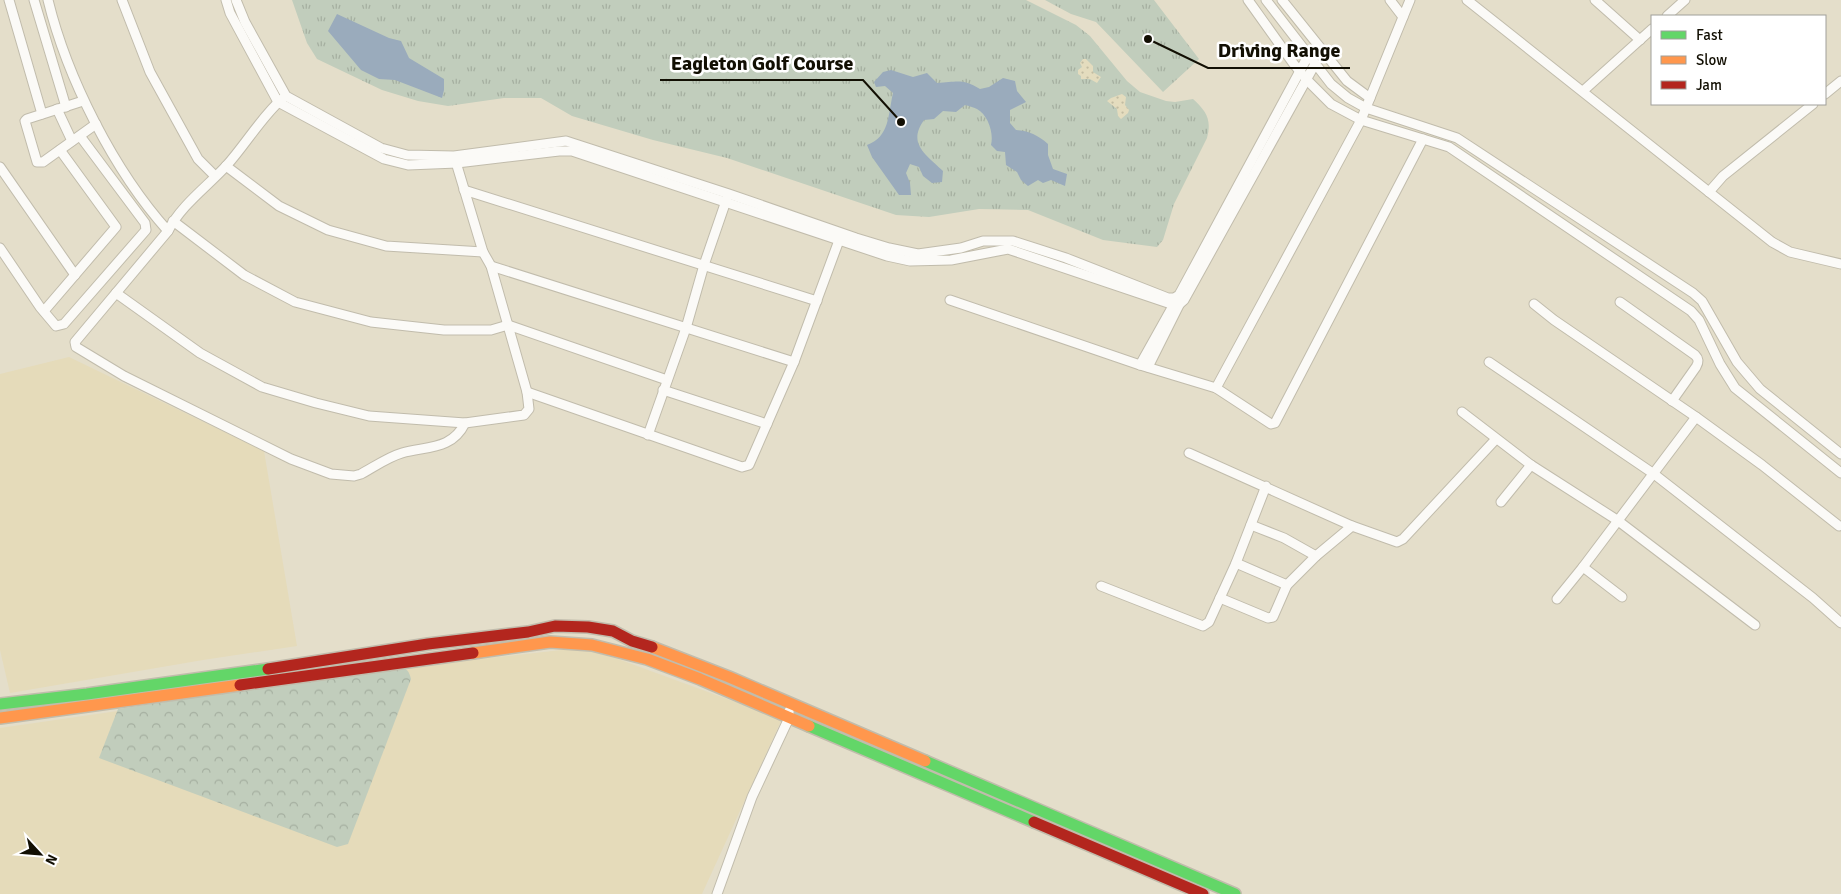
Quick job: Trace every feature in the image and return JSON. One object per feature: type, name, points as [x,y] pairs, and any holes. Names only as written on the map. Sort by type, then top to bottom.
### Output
[{"type":"street","points":[[9,0],[42,114]]},
{"type":"street","points":[[34,0],[61,108],[72,142]]},
{"type":"street","points":[[48,0],[52,20],[83,101],[123,171],[157,219],[168,231]]},
{"type":"street","points":[[122,0],[150,72],[198,158],[215,176]]},
{"type":"street","points":[[226,0],[230,14],[282,99],[381,148],[407,155],[455,160],[566,141],[840,237],[918,254],[961,248],[983,241],[1013,241],[1066,258],[1177,301],[1184,300],[1315,64]]},
{"type":"street","points":[[236,0],[282,99]]},
{"type":"street","points":[[1248,0],[1306,79],[1330,104],[1360,120],[1449,148],[1691,311],[1699,320],[1734,388],[1841,473]]},
{"type":"street","points":[[1266,0],[1331,84],[1348,98],[1366,108],[1457,138],[1693,293],[1702,301],[1737,362],[1760,389],[1841,454]]},
{"type":"street","points":[[1282,0],[1347,81],[1370,98]]},
{"type":"street","points":[[1390,0],[1403,17]]},
{"type":"street","points":[[1216,388],[1366,108],[1410,0]]},
{"type":"street","points":[[1467,0],[1709,192],[1784,249],[1841,264]]},
{"type":"street","points":[[1595,0],[1640,40]]},
{"type":"street","points":[[1668,15],[1685,0]]},
{"type":"street","points":[[1583,91],[1651,31]]},
{"type":"street","points":[[1144,366],[1308,56]]},
{"type":"street","points":[[1826,93],[1841,81]]},
{"type":"street","points":[[282,99],[226,166],[173,222],[168,231],[75,342],[76,347],[124,376],[291,460],[330,474],[354,476],[401,453],[436,446],[456,437],[465,423]]},
{"type":"street","points":[[83,101],[25,121],[36,162],[42,162],[96,124]]},
{"type":"street","points":[[1709,192],[1723,176],[1812,105]]},
{"type":"street","points":[[0,248],[56,326],[64,324],[146,230],[145,224],[80,136]]},
{"type":"street","points":[[950,300],[1144,366],[1216,388],[1271,424],[1278,420],[1423,139]]},
{"type":"street","points":[[44,311],[116,227],[60,150]]},
{"type":"street","points":[[116,293],[200,353],[262,387],[369,416],[465,423],[524,415],[529,409],[526,392],[508,325],[491,266],[483,252],[455,160]]},
{"type":"street","points":[[226,166],[279,206],[328,230],[386,246],[483,252]]},
{"type":"street","points":[[0,167],[75,276]]},
{"type":"street","points":[[464,190],[817,301]]},
{"type":"street","points":[[648,435],[686,328],[704,265],[727,198]]},
{"type":"street","points":[[173,222],[244,275],[295,302],[370,322],[444,330],[491,330],[508,325],[667,380]]},
{"type":"street","points":[[526,392],[742,468],[746,467],[768,424],[794,362],[840,237]]},
{"type":"street","points":[[491,266],[794,362]]},
{"type":"street","points":[[1620,302],[1698,358],[1699,362],[1696,368],[1672,401]]},
{"type":"street","points":[[1534,304],[1554,320],[1696,417],[1762,465],[1839,526]]},
{"type":"street","points":[[1489,362],[1654,474],[1813,598],[1841,623]]},
{"type":"street","points":[[664,390],[768,424]]},
{"type":"street","points":[[1462,412],[1531,466],[1617,520],[1755,626]]},
{"type":"street","points":[[1557,599],[1696,417]]},
{"type":"street","points":[[1189,453],[1352,526],[1397,542],[1403,539],[1496,439]]},
{"type":"street","points":[[1500,502],[1531,466]]},
{"type":"street","points":[[1101,586],[1203,626],[1209,622],[1236,563],[1266,486]]},
{"type":"street","points":[[1252,525],[1284,538],[1316,556]]},
{"type":"street","points":[[1220,598],[1270,618],[1274,615],[1286,585],[1316,556],[1352,526]]},
{"type":"street","points":[[1236,563],[1286,585]]},
{"type":"street","points":[[1583,567],[1622,597]]},
{"type":"street","points":[[0,704],[235,673],[428,644],[528,632],[555,626],[588,627],[613,631],[632,640],[714,670],[1235,894]]},
{"type":"street","points":[[0,718],[550,642],[592,645],[648,659],[695,677],[1203,894]]},
{"type":"street","points":[[235,673],[237,685]]},
{"type":"street","points":[[717,894],[752,797],[789,718],[788,702]]},
{"type":"shaded area","points":[[69,357],[264,451],[297,646],[10,693],[0,650],[0,374]]},
{"type":"shaded area","points":[[579,648],[618,659],[782,719],[702,894],[0,894],[0,728],[472,660]]},
{"type":"green space","points":[[292,0],[1026,0],[1076,25],[1090,36],[1127,81],[1140,92],[1166,101],[1175,102],[1193,99],[1207,116],[1209,126],[1207,138],[1174,204],[1163,240],[1157,247],[1103,240],[1028,210],[979,209],[929,217],[896,215],[727,158],[653,140],[572,116],[541,98],[504,98],[448,106],[418,101],[382,90],[317,59],[307,43]]},
{"type":"green space","points":[[1045,0],[1154,0],[1199,59],[1163,92],[1096,22],[1071,14]]},
{"type":"green space","points":[[399,667],[407,670],[411,679],[348,844],[337,847],[99,758],[118,709]]},
{"type":"sand","points":[[1083,59],[1086,59],[1093,66],[1093,72],[1101,77],[1097,83],[1090,79],[1081,79],[1081,76],[1078,74],[1078,70],[1082,67],[1080,63]]},
{"type":"sand","points":[[1122,94],[1126,97],[1125,105],[1129,110],[1121,119],[1118,116],[1117,109],[1107,101]]},
{"type":"water","points":[[337,14],[389,38],[401,41],[409,58],[444,79],[442,98],[395,80],[379,79],[361,70],[328,31]]},
{"type":"water","points":[[891,70],[913,77],[927,73],[937,83],[964,82],[980,89],[989,87],[1003,78],[1015,81],[1017,91],[1026,102],[1010,110],[1010,123],[1016,130],[1033,134],[1048,144],[1048,155],[1053,169],[1067,174],[1065,186],[1051,180],[1043,183],[1038,180],[1028,186],[1021,180],[1017,172],[1006,165],[1005,152],[997,151],[991,145],[991,130],[984,115],[977,109],[965,105],[956,112],[943,111],[934,119],[924,120],[919,128],[918,142],[925,154],[943,171],[942,182],[932,183],[923,176],[919,167],[910,164],[906,173],[910,183],[911,195],[899,195],[872,157],[867,145],[880,136],[887,124],[893,93],[885,86],[876,87],[874,82],[883,72]]},
{"type":"traffic: fast","points":[[0,704],[268,669]]},
{"type":"traffic: fast","points":[[809,726],[1034,822]]},
{"type":"traffic: fast","points":[[925,761],[1235,894]]},
{"type":"traffic: slow","points":[[473,653],[550,642],[592,645],[647,659],[700,679],[809,726]]},
{"type":"traffic: slow","points":[[652,647],[729,677],[925,761]]},
{"type":"traffic: slow","points":[[0,718],[240,685]]},
{"type":"traffic: jam","points":[[268,669],[428,644],[528,632],[555,626],[588,627],[613,631],[632,641],[652,647]]},
{"type":"traffic: jam","points":[[240,685],[473,653]]},
{"type":"traffic: jam","points":[[1034,822],[1203,894]]},
{"type":"place","name":"Driving Range","points":[[1148,39]]},
{"type":"place","name":"Eagleton Golf Course","points":[[901,122]]}]
